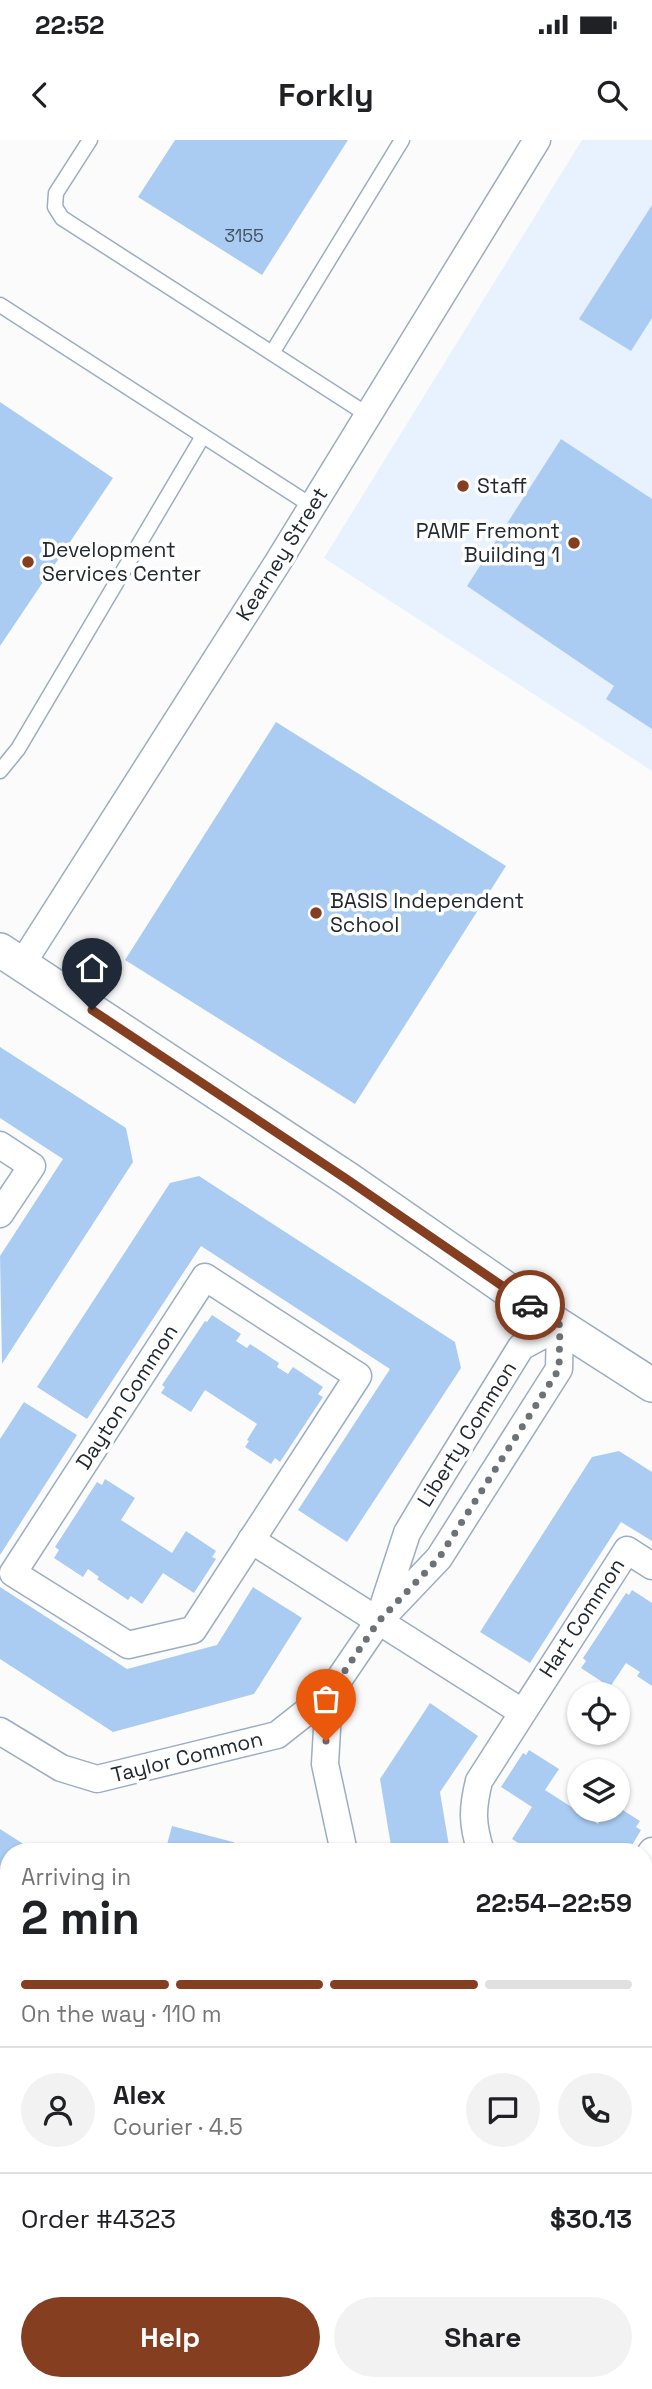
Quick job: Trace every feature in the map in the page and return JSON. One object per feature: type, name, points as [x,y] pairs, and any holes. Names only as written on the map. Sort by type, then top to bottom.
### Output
[{"type":"street","name":"Kearney Street","points":[[11,957],[312,506],[537,140]]},
{"type":"street","points":[[11,957],[652,1385]]},
{"type":"street","points":[[0,1145],[32,1166],[0,1214]]},
{"type":"street","name":"Dayton Common","points":[[205,1277],[358,1376],[251,1540],[193,1630],[128,1645],[13,1573],[205,1277]]},
{"type":"street","name":"Liberty Common","points":[[378,1622],[407,1533],[435,1486],[521,1347],[560,1325]]},
{"type":"street","name":"Liberty Common","points":[[329,1694],[378,1622],[439,1558],[559,1369],[560,1325]]},
{"type":"street","points":[[435,1486],[470,1508]]},
{"type":"street","points":[[251,1540],[522,1712]]},
{"type":"street","name":"Hart Common","points":[[478,1843],[472,1808],[479,1781],[522,1712],[627,1550],[652,1566]]},
{"type":"street","points":[[329,1694],[325,1764],[342,1843]]},
{"type":"street","name":"Taylor Common","points":[[0,1731],[61,1768],[97,1779],[277,1735],[329,1694]]},
{"type":"lane","points":[[90,140],[56,193],[55,207],[62,218],[368,415]]},
{"type":"lane","points":[[272,354],[402,140]]},
{"type":"lane","points":[[0,306],[312,506]]},
{"type":"lane","points":[[0,771],[18,749],[203,436]]},
{"type":"shaded area","points":[[582,140],[652,140],[652,771],[324,558]]},
{"type":"building","points":[[175,140],[348,140],[262,275],[138,197]]},
{"type":"building","points":[[652,205],[652,318],[631,351],[579,319]]},
{"type":"building","name":"Development Services Center","points":[[0,402],[113,478],[0,646]]},
{"type":"building","name":"PAMF Fremont Building 1","points":[[561,439],[652,499],[652,729],[606,699],[614,686],[467,586]]},
{"type":"building","name":"BASIS Independent School","points":[[276,722],[506,866],[355,1104],[125,960]]},
{"type":"building","points":[[0,1047],[126,1128],[133,1162],[2,1364],[0,1256],[63,1159],[0,1118]]},
{"type":"building","points":[[199,1176],[455,1342],[461,1368],[347,1542],[298,1510],[390,1369],[201,1246],[87,1419],[37,1387],[170,1183]]},
{"type":"building","points":[[212,1315],[241,1334],[236,1341],[247,1348],[250,1344],[279,1363],[277,1367],[288,1374],[293,1367],[323,1387],[318,1394],[323,1397],[280,1462],[275,1458],[271,1464],[245,1447],[257,1424],[205,1390],[191,1412],[161,1393],[165,1387],[162,1385],[205,1321]]},
{"type":"building","points":[[24,1402],[77,1435],[0,1555],[0,1439]]},
{"type":"building","points":[[619,1451],[652,1472],[652,1541],[621,1522],[530,1663],[480,1632],[592,1457]]},
{"type":"building","points":[[105,1479],[135,1498],[121,1520],[172,1553],[186,1531],[216,1551],[212,1557],[216,1559],[194,1593],[163,1573],[142,1604],[131,1596],[128,1600],[97,1579],[99,1577],[88,1569],[83,1577],[54,1558],[59,1550],[55,1547],[97,1482],[102,1485]]},
{"type":"building","points":[[0,1587],[127,1669],[217,1645],[253,1587],[302,1618],[254,1694],[113,1732],[0,1659]]},
{"type":"building","points":[[632,1590],[652,1603],[652,1686],[637,1676],[640,1672],[626,1663],[613,1682],[602,1682],[581,1668],[586,1661],[583,1658],[626,1593],[629,1595]]},
{"type":"building","points":[[430,1703],[478,1736],[440,1792],[448,1843],[391,1843],[380,1779]]},
{"type":"building","points":[[529,1750],[559,1769],[545,1790],[567,1804],[567,1822],[630,1822],[630,1815],[640,1821],[636,1827],[641,1830],[633,1843],[518,1843],[512,1839],[532,1807],[501,1787],[523,1753],[526,1755]]},
{"type":"building","points":[[172,1826],[234,1843],[167,1843]]},
{"type":"building","points":[[0,1829],[22,1843],[0,1843]]},
{"type":"way so far","points":[[326,1741],[329,1694],[378,1622],[439,1558],[559,1369],[560,1325],[530,1305]]},
{"type":"place","name":"Staff","points":[[463,486]]},
{"type":"place","name":"PAMF Fremont Building 1","points":[[574,543]]},
{"type":"place","name":"Development Services Center","points":[[28,562]]},
{"type":"place","name":"BASIS Independent School","points":[[316,913]]},
{"type":"route","points":[[92,1010],[530,1305]]}]
